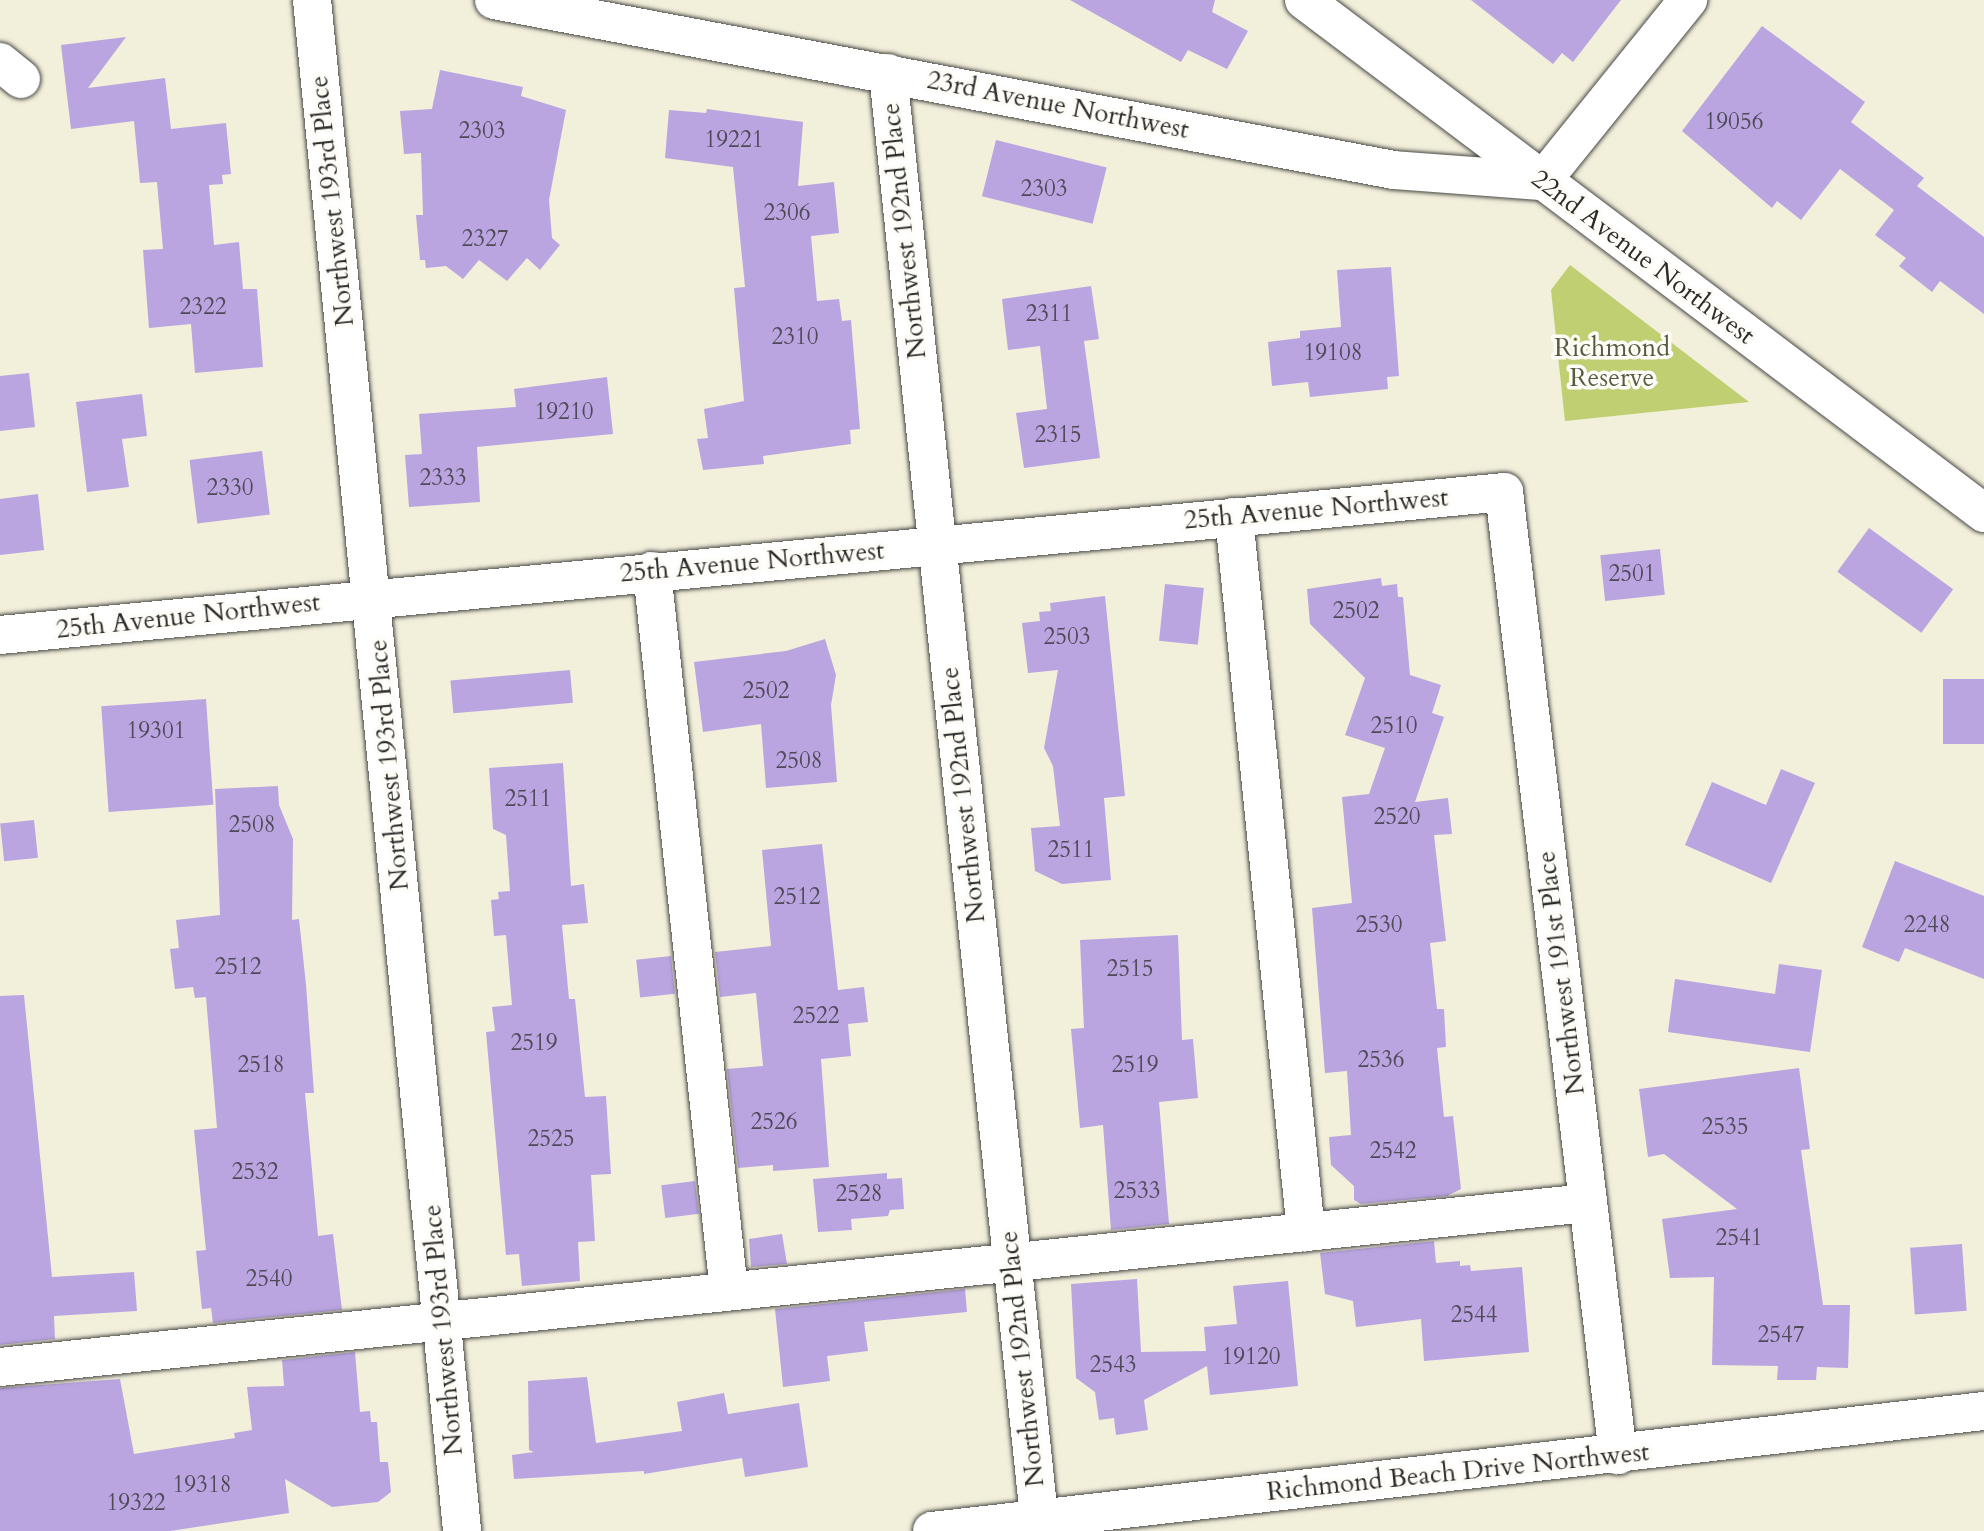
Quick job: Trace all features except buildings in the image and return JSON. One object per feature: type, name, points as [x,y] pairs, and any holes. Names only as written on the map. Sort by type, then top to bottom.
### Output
[{"type":"street","name":"Northwest 193rd Place","points":[[312,0],[373,597],[461,1531]]},
{"type":"street","name":"23rd Avenue Northwest","points":[[494,0],[1394,170],[1542,181]]},
{"type":"street","name":"22nd Avenue Northwest","points":[[1304,0],[1984,513]]},
{"type":"street","points":[[1542,181],[1688,0]]},
{"type":"street","name":"Northwest 192nd Place","points":[[888,73],[1039,1517]]},
{"type":"street","name":"25th Avenue Northwest","points":[[0,635],[373,597],[1504,492]]},
{"type":"street","name":"Northwest 191st Place","points":[[1504,492],[1618,1455]]},
{"type":"street","points":[[1234,517],[1306,1232]]},
{"type":"street","points":[[652,571],[729,1291]]},
{"type":"street","points":[[0,1367],[1588,1203]]},
{"type":"street","name":"Richmond Beach Drive Northwest","points":[[932,1531],[1039,1517],[1618,1455],[1984,1411]]},
{"type":"green space","name":"Richmond Reserve","points":[[1570,265],[1749,402],[1565,421],[1551,290]]}]
